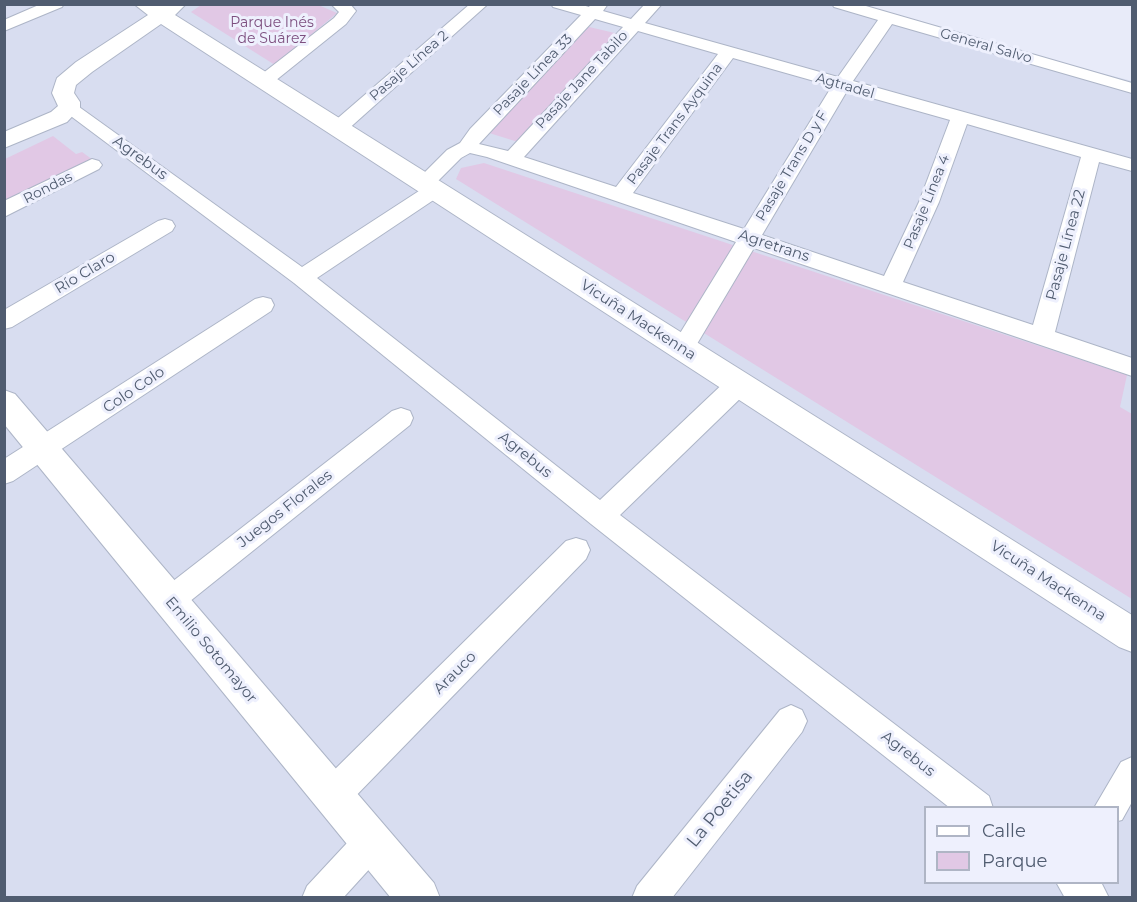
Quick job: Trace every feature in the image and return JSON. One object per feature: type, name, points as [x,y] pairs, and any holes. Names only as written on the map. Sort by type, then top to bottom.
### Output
[{"type":"street","points":[[4,26],[56,4]]},
{"type":"street","points":[[264,81],[340,21],[348,11],[339,4]]},
{"type":"street","name":"Pasaje Línea 2","points":[[338,128],[480,4]]},
{"type":"street","name":"Agtradel","points":[[559,4],[596,9],[634,25],[728,53],[1132,165]]},
{"type":"street","name":"Pasaje Jane Tabilo","points":[[513,157],[654,4]]},
{"type":"street","name":"General Salvo","points":[[840,4],[1132,88]]},
{"type":"street","points":[[4,141],[59,117],[69,108],[69,102],[63,93],[65,83],[161,8]]},
{"type":"street","name":"Vicuña Mackenna","points":[[161,8],[264,81],[1132,635]]},
{"type":"street","name":"Pasaje Línea 33","points":[[467,147],[477,133],[596,9]]},
{"type":"street","name":"Pasaje Trans D y F","points":[[683,348],[842,84],[888,18]]},
{"type":"street","name":"Pasaje Trans Ayquina","points":[[621,195],[728,53]]},
{"type":"street","name":"Agrebus","points":[[69,108],[302,278],[601,516],[976,806]]},
{"type":"street","name":"Pasaje Línea 4","points":[[891,285],[929,202],[960,118]]},
{"type":"street","points":[[302,278],[430,186],[454,154],[467,147]]},
{"type":"street","name":"Agretrans","points":[[467,147],[513,157],[1132,367]]},
{"type":"street","name":"Pasaje Línea 22","points":[[1042,336],[1091,154]]},
{"type":"street","name":"Rondas","points":[[4,210],[92,165]]},
{"type":"street","name":"Río Claro","points":[[4,321],[165,226]]},
{"type":"street","name":"Colo Colo","points":[[4,473],[263,305]]},
{"type":"street","points":[[601,516],[739,384]]},
{"type":"street","name":"Emilio Sotomayor","points":[[4,402],[419,897]]},
{"type":"street","name":"Juegos Florales","points":[[170,601],[401,418]]},
{"type":"street","name":"Arauco","points":[[333,795],[576,550]]},
{"type":"street","name":"La Poetisa","points":[[649,897],[791,721]]},
{"type":"street","points":[[1111,806],[1132,773]]},
{"type":"street","points":[[318,897],[372,841]]},
{"type":"street","points":[[1076,884],[1092,897]]},
{"type":"shaded area","points":[[5,5],[846,5],[1132,81],[1132,897],[5,898]]},
{"type":"green space","name":"Parque Inés de Suárez","points":[[316,4],[337,13],[275,65],[191,12],[201,5]]},
{"type":"green space","points":[[585,26],[619,34],[518,142],[486,132]]},
{"type":"green space","points":[[53,136],[76,154],[82,152],[93,160],[5,206],[5,159]]},
{"type":"green space","points":[[484,163],[1127,375],[1120,407],[1132,414],[1132,599],[456,179],[461,168]]}]
